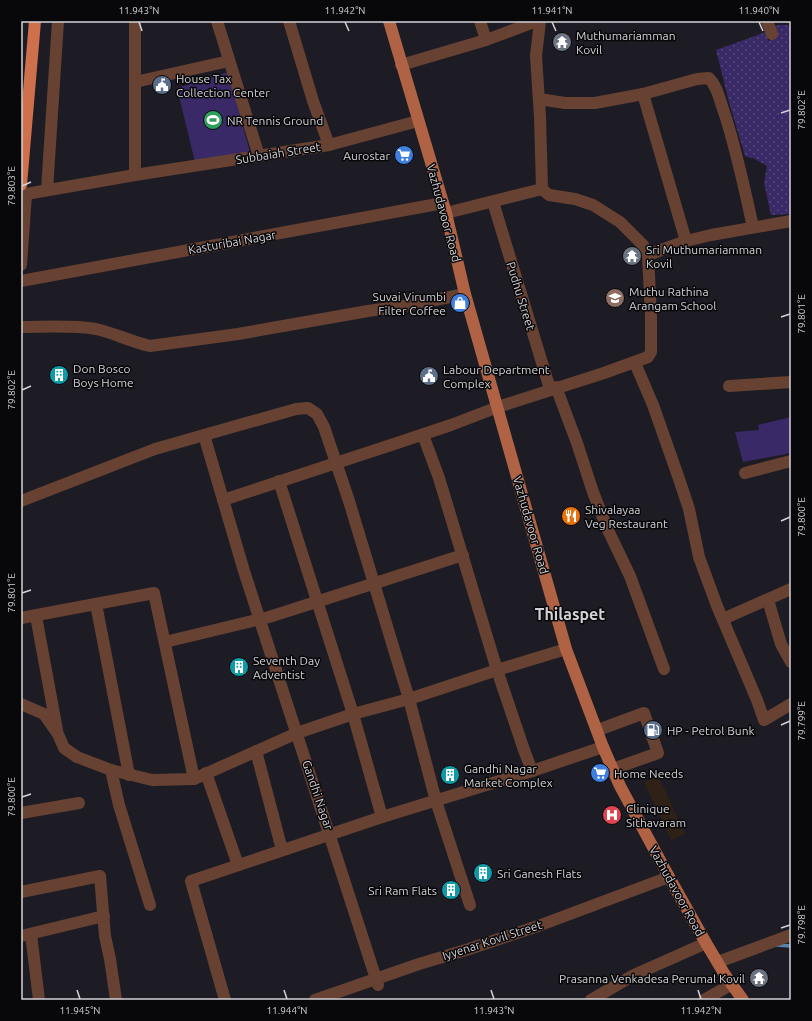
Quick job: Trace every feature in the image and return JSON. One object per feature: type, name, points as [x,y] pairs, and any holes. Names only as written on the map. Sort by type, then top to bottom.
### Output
[{"type":"highway","points":[[21,185],[35,21]]},
{"type":"main road","name":"Vazhudavoor Road","points":[[389,21],[445,208],[466,294],[566,650],[598,730],[603,747],[620,786],[706,943],[744,1000]]},
{"type":"street","points":[[47,190],[58,21]]},
{"type":"street","points":[[134,175],[135,21]]},
{"type":"street","points":[[217,21],[259,156]]},
{"type":"street","points":[[289,21],[328,145]]},
{"type":"street","points":[[480,21],[486,40]]},
{"type":"street","points":[[401,65],[486,40],[537,21]]},
{"type":"street","points":[[223,500],[423,435],[498,407],[634,363],[648,357],[651,352],[651,316],[648,255],[643,245],[620,222],[593,205],[575,199],[549,195],[542,189],[536,56],[540,21]]},
{"type":"street","points":[[767,21],[772,34]]},
{"type":"street","points":[[135,82],[229,61]]},
{"type":"street","points":[[539,99],[565,104],[595,103],[643,94],[697,79],[709,78],[714,83],[726,117],[753,227]]},
{"type":"street","points":[[643,94],[686,241]]},
{"type":"street","name":"Subbaiah Street","points":[[21,265],[26,194],[134,175],[328,145],[418,121]]},
{"type":"street","name":"Kasturibai Nagar","points":[[21,281],[445,208],[493,202],[542,189]]},
{"type":"street","name":"Pudhu Street","points":[[493,202],[553,388],[577,443],[607,528],[630,576],[664,669]]},
{"type":"street","points":[[648,255],[686,241],[753,227],[791,221]]},
{"type":"street","points":[[21,327],[96,329],[150,346],[238,334],[466,294]]},
{"type":"street","points":[[634,363],[646,388],[689,509],[699,557],[723,619],[758,700],[764,720],[791,704]]},
{"type":"street","points":[[729,386],[791,382]]},
{"type":"street","points":[[21,501],[155,449],[296,409],[308,408],[317,414],[324,427],[349,501],[409,699],[436,801],[470,905]]},
{"type":"street","name":"Gandhi Nagar","points":[[204,435],[260,619],[329,835],[603,747]]},
{"type":"street","points":[[423,435],[439,478],[497,670],[532,771]]},
{"type":"street","points":[[745,472],[791,461]]},
{"type":"street","points":[[279,482],[353,714],[382,817]]},
{"type":"street","points":[[164,642],[260,619],[318,602],[463,555]]},
{"type":"street","points":[[723,619],[791,589]]},
{"type":"street","points":[[21,618],[154,593],[194,779]]},
{"type":"street","points":[[768,600],[781,644],[791,662]]},
{"type":"street","points":[[96,604],[129,775]]},
{"type":"street","points":[[36,616],[58,734]]},
{"type":"street","points":[[21,704],[44,714],[58,734],[64,748],[77,757],[111,770],[152,780],[194,779],[297,733],[353,714],[409,699],[497,670],[566,650]]},
{"type":"street","points":[[598,730],[644,713],[658,753],[613,769]]},
{"type":"street","points":[[256,751],[282,850]]},
{"type":"street","points":[[111,770],[119,805],[150,905]]},
{"type":"street","points":[[206,773],[238,865]]},
{"type":"street","points":[[21,813],[79,804]]},
{"type":"street","points":[[225,1000],[191,880],[329,835],[377,982]]},
{"type":"street","points":[[21,892],[100,876],[105,936],[116,1000]]},
{"type":"street","name":"Iyyenar Kovil Street","points":[[315,1000],[377,982],[538,926],[669,877]]},
{"type":"street","points":[[39,1000],[26,935],[104,916]]},
{"type":"street","points":[[718,962],[791,935]]},
{"type":"street","points":[[591,1000],[634,975],[706,943]]},
{"type":"street","points":[[704,1000],[732,984]]},
{"type":"shaded area","points":[[788,25],[791,28],[791,214],[771,215],[764,183],[767,166],[755,159],[745,156],[716,50],[766,32],[768,41],[775,38],[775,26]]},
{"type":"shaded area","name":"NR Tennis Ground","points":[[228,72],[250,152],[195,162],[177,88]]},
{"type":"shaded area","points":[[791,417],[791,453],[743,462],[735,432],[759,430],[758,425]]},
{"type":"shaded area","points":[[658,775],[685,834],[671,840],[644,782]]},
{"type":"waterway","points":[[776,945],[791,946]]},
{"type":"place","name":"Muthumariamman Kovil","points":[[562,42]]},
{"type":"place","name":"House Tax Collection Center","points":[[162,85]]},
{"type":"place","name":"NR Tennis Ground","points":[[213,120]]},
{"type":"place","name":"Aurostar","points":[[404,155]]},
{"type":"place","name":"Sri Muthumariamman Kovil","points":[[632,256]]},
{"type":"place","name":"Muthu Rathina Arangam School","points":[[615,298]]},
{"type":"place","name":"Suvai Virumbi Filter Coffee","points":[[460,303]]},
{"type":"place","name":"Don Bosco Boys Home","points":[[59,375]]},
{"type":"place","name":"Labour Department Complex","points":[[429,376]]},
{"type":"place","name":"Shivalayaa Veg Restaurant","points":[[571,516]]},
{"type":"place","name":"Seventh Day Adventist","points":[[239,667]]},
{"type":"place","name":"HP - Petrol Bunk","points":[[653,730]]},
{"type":"place","name":"Home Needs","points":[[600,773]]},
{"type":"place","name":"Gandhi Nagar Market Complex","points":[[450,775]]},
{"type":"place","name":"Clinique Sithavaram","points":[[612,815]]},
{"type":"place","name":"Sri Ganesh Flats","points":[[483,873]]},
{"type":"place","name":"Sri Ram Flats","points":[[451,890]]},
{"type":"place","name":"Prasanna Venkadesa Perumal Kovil","points":[[759,978]]},
{"type":"district","name":"Thilaspet","points":[[570,614]]}]
